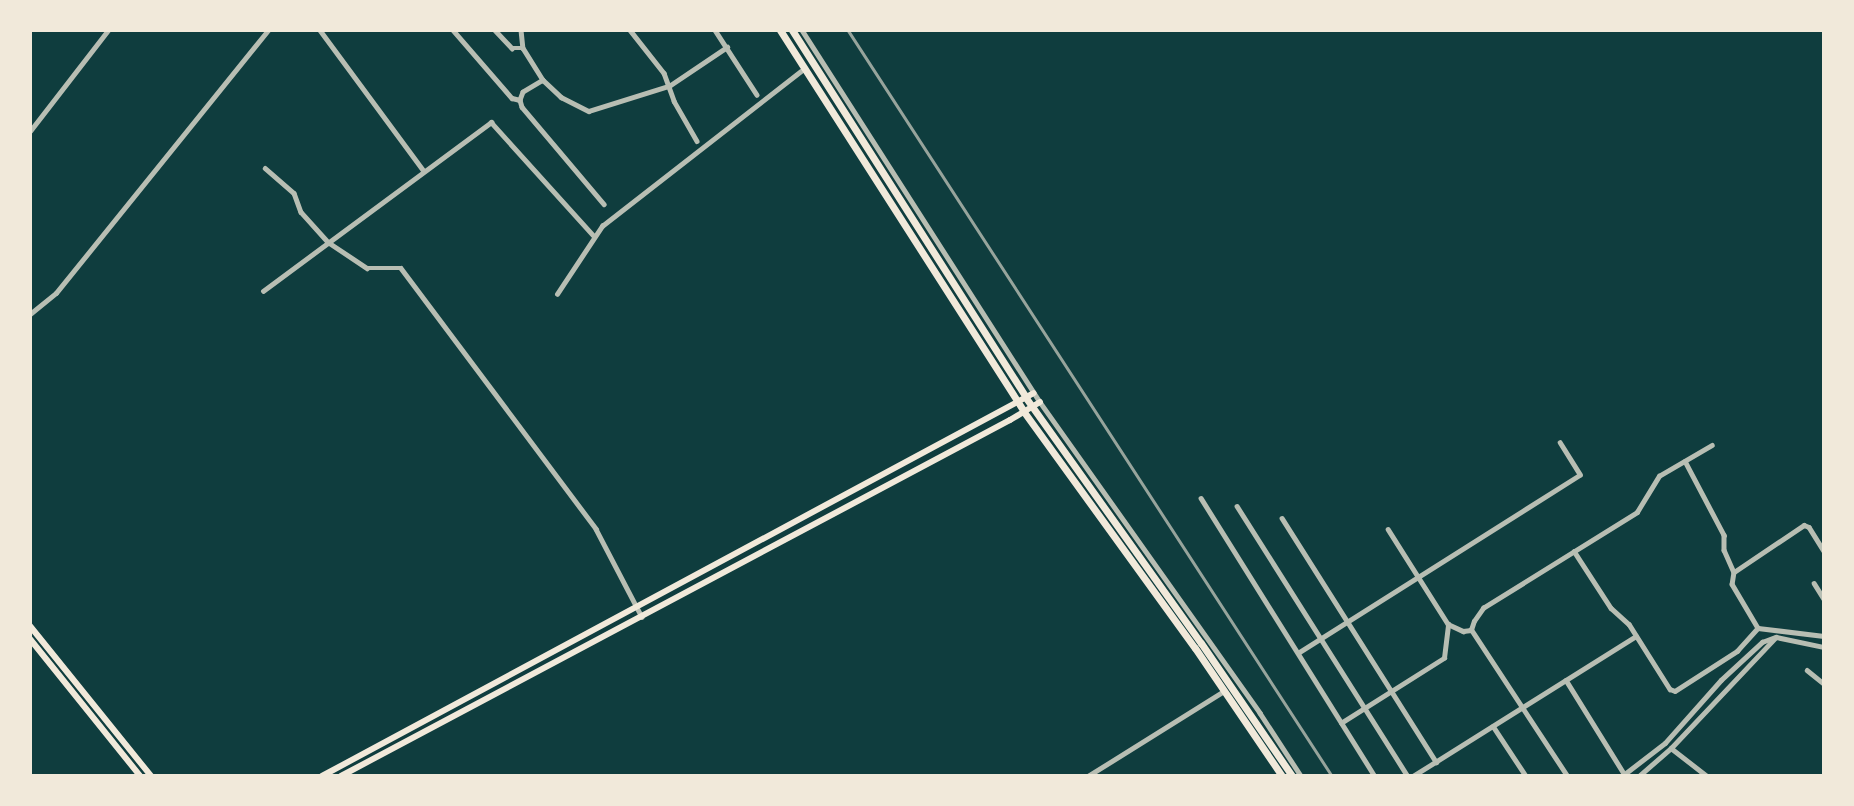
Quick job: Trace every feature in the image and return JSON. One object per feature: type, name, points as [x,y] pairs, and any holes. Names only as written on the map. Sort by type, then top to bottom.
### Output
[{"type":"highway","points":[[780,30],[1024,412],[1282,776]]},
{"type":"highway","points":[[793,30],[1032,407],[1201,643],[1292,776]]},
{"type":"main road","points":[[322,776],[1034,393]]},
{"type":"main road","points":[[341,776],[1040,402]]},
{"type":"main road","points":[[30,625],[151,776]]},
{"type":"main road","points":[[30,639],[140,776]]},
{"type":"street","points":[[30,131],[108,30]]},
{"type":"street","points":[[30,314],[56,293],[268,30]]},
{"type":"street","points":[[320,30],[424,171]]},
{"type":"street","points":[[453,30],[512,98],[520,100],[604,204]]},
{"type":"street","points":[[495,30],[512,48],[523,48]]},
{"type":"street","points":[[521,30],[523,48],[543,80],[561,97],[589,111],[669,86],[727,47]]},
{"type":"street","points":[[630,30],[664,73],[674,101],[697,141]]},
{"type":"street","points":[[715,30],[757,95]]},
{"type":"street","points":[[802,30],[1040,402],[1260,713],[1301,776]]},
{"type":"street","points":[[556,294],[593,235],[614,215],[801,71]]},
{"type":"street","points":[[520,100],[523,92],[543,80]]},
{"type":"street","points":[[263,291],[491,122],[593,235]]},
{"type":"street","points":[[265,168],[294,193],[301,212],[328,242],[367,268],[401,268],[596,529],[642,617]]},
{"type":"street","points":[[1298,653],[1580,475],[1560,443]]},
{"type":"street","points":[[1471,630],[1483,608],[1637,512],[1660,476],[1712,446]]},
{"type":"street","points":[[1685,461],[1724,535],[1724,550],[1734,572],[1732,584],[1758,628]]},
{"type":"street","points":[[1201,498],[1375,776]]},
{"type":"street","points":[[1237,506],[1411,776],[1636,636]]},
{"type":"street","points":[[1282,517],[1436,762]]},
{"type":"street","points":[[1734,572],[1804,525],[1809,527],[1824,551]]},
{"type":"street","points":[[1388,529],[1448,624],[1463,631],[1471,630]]},
{"type":"street","points":[[1574,551],[1611,608],[1636,636],[1670,688],[1675,691],[1737,650],[1758,628]]},
{"type":"street","points":[[1814,583],[1824,599]]},
{"type":"street","points":[[1341,723],[1444,658],[1448,624]]},
{"type":"street","points":[[1758,628],[1824,636]]},
{"type":"street","points":[[1471,630],[1567,776]]},
{"type":"street","points":[[1566,680],[1624,776],[1665,743],[1744,657],[1762,642],[1776,637],[1824,648]]},
{"type":"street","points":[[1639,776],[1671,748],[1776,637]]},
{"type":"street","points":[[1807,670],[1824,684]]},
{"type":"street","points":[[1088,776],[1224,691]]},
{"type":"street","points":[[1493,726],[1526,776]]},
{"type":"street","points":[[1671,748],[1707,776]]},
{"type":"railway","points":[[848,30],[1332,776]]}]
